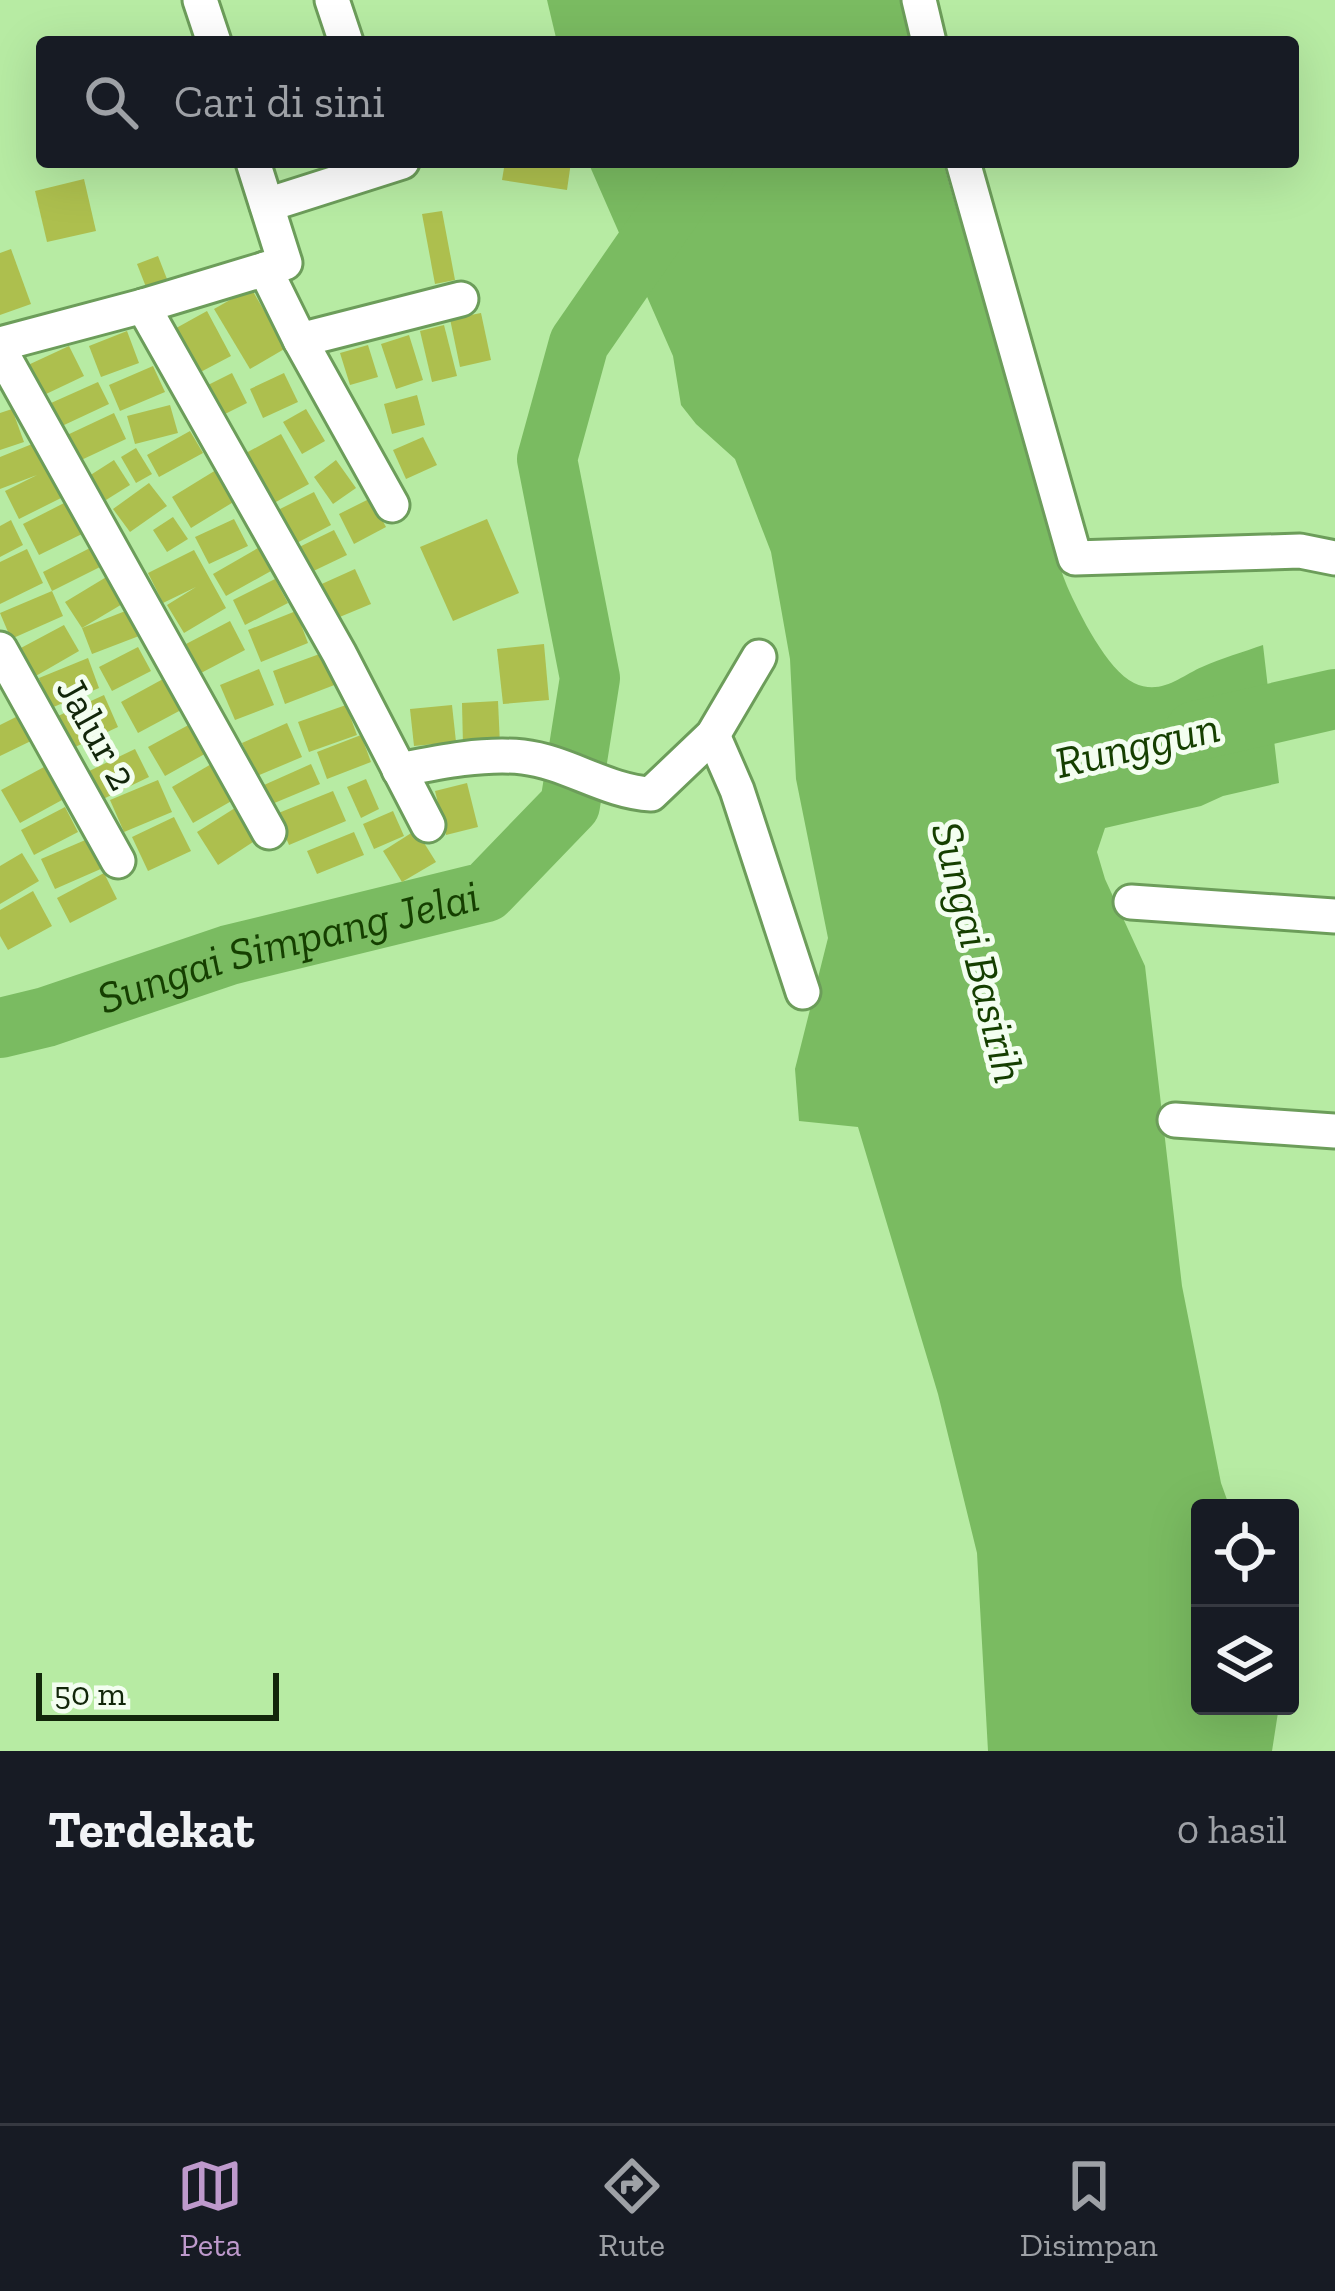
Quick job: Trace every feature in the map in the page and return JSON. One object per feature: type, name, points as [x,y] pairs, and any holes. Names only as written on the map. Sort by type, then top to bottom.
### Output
[{"type":"street","points":[[200,0],[212,36]]},
{"type":"street","points":[[332,0],[344,36]]},
{"type":"street","points":[[919,0],[928,36]]},
{"type":"street","points":[[255,168],[286,263],[0,347],[269,832]]},
{"type":"street","points":[[267,205],[383,168]]},
{"type":"street","points":[[965,168],[1075,558],[1300,550],[1335,558]]},
{"type":"street","points":[[266,269],[392,505]]},
{"type":"street","points":[[300,340],[461,299]]},
{"type":"street","points":[[143,306],[339,652],[428,825]]},
{"type":"street","name":"Jalur 2","points":[[0,649],[118,861]]},
{"type":"street","points":[[399,770],[479,757],[525,757],[646,795],[654,793],[713,735],[759,657]]},
{"type":"street","points":[[713,735],[737,790],[803,992]]},
{"type":"street","points":[[1131,902],[1335,916]]},
{"type":"street","points":[[1175,1120],[1335,1132]]},
{"type":"water","points":[[547,0],[906,0],[914,36],[556,36]]},
{"type":"water","name":"Sungai Basirih","points":[[591,168],[945,168],[1032,452],[1061,570],[1104,654],[1134,683],[1153,687],[1263,645],[1279,783],[1105,828],[1097,852],[1145,966],[1182,1286],[1227,1499],[1191,1499],[1191,1715],[1278,1715],[1272,1751],[988,1751],[977,1553],[938,1394],[858,1127],[799,1121],[795,1069],[828,938],[796,779],[790,659],[771,552],[735,459],[681,405],[673,356]]},
{"type":"building","points":[[504,168],[570,168],[567,190],[502,180]]},
{"type":"building","points":[[84,179],[96,231],[47,242],[35,191]]},
{"type":"building","points":[[442,211],[455,280],[435,284],[422,214]]},
{"type":"building","points":[[11,249],[31,304],[0,315],[0,253]]},
{"type":"building","points":[[158,256],[167,279],[146,287],[137,264]]},
{"type":"building","points":[[251,288],[286,348],[250,369],[214,309]]},
{"type":"building","points":[[207,311],[231,356],[193,376],[169,332]]},
{"type":"building","points":[[481,313],[491,360],[460,367],[450,319]]},
{"type":"building","points":[[444,325],[457,376],[432,382],[420,331]]},
{"type":"building","points":[[127,331],[139,363],[101,377],[89,346]]},
{"type":"building","points":[[409,335],[423,380],[396,389],[381,344]]},
{"type":"building","points":[[368,345],[378,377],[350,385],[340,353]]},
{"type":"building","points":[[69,346],[84,376],[44,395],[28,365]]},
{"type":"building","points":[[153,366],[165,392],[120,411],[109,385]]},
{"type":"building","points":[[232,373],[247,403],[217,418],[202,388]]},
{"type":"building","points":[[284,373],[298,402],[263,418],[250,389]]},
{"type":"building","points":[[98,382],[109,404],[62,426],[51,403]]},
{"type":"building","points":[[417,395],[425,425],[392,434],[384,404]]},
{"type":"building","points":[[170,405],[178,433],[135,444],[127,416]]},
{"type":"building","points":[[12,409],[24,442],[0,450],[0,413]]},
{"type":"building","points":[[306,409],[325,441],[302,454],[283,422]]},
{"type":"building","points":[[114,413],[126,439],[77,462],[65,436]]},
{"type":"building","points":[[190,431],[203,453],[159,477],[147,455]]},
{"type":"building","points":[[281,434],[309,484],[274,503],[246,453]]},
{"type":"building","points":[[423,437],[437,465],[406,479],[393,450]]},
{"type":"building","points":[[37,442],[63,497],[19,519],[5,491],[37,475],[0,489],[0,457]]},
{"type":"building","points":[[136,448],[152,474],[136,483],[121,457]]},
{"type":"building","points":[[114,460],[130,485],[106,500],[89,476]]},
{"type":"building","points":[[336,460],[356,488],[333,504],[314,477]]},
{"type":"building","points":[[216,470],[235,501],[191,528],[172,497]]},
{"type":"building","points":[[149,483],[167,506],[130,532],[113,509]]},
{"type":"building","points":[[314,492],[331,525],[291,546],[274,512]]},
{"type":"building","points":[[371,498],[386,527],[354,544],[339,514]]},
{"type":"building","points":[[68,501],[84,533],[39,555],[23,524]]},
{"type":"building","points":[[173,517],[188,539],[167,552],[153,530]]},
{"type":"building","points":[[234,519],[248,546],[209,564],[195,537]]},
{"type":"building","points":[[487,519],[519,593],[453,621],[420,547]]},
{"type":"building","points":[[11,520],[23,545],[0,557],[0,526]]},
{"type":"building","points":[[334,530],[347,555],[303,576],[291,551]]},
{"type":"building","points":[[90,548],[100,567],[52,591],[43,572]]},
{"type":"building","points":[[258,548],[271,571],[226,596],[213,574]]},
{"type":"building","points":[[27,549],[43,583],[0,604],[0,562]]},
{"type":"building","points":[[194,550],[226,608],[184,633],[167,605],[196,587],[163,603],[148,573]]},
{"type":"building","points":[[355,569],[371,604],[330,621],[315,587]]},
{"type":"building","points":[[108,576],[124,603],[82,628],[65,602]]},
{"type":"building","points":[[275,579],[288,603],[245,625],[233,600]]},
{"type":"building","points":[[52,591],[63,616],[11,639],[0,613]]},
{"type":"building","points":[[128,610],[139,636],[92,654],[82,628]]},
{"type":"building","points":[[296,611],[308,643],[261,662],[248,630]]},
{"type":"building","points":[[230,621],[245,650],[201,673],[186,644]]},
{"type":"building","points":[[64,625],[79,651],[34,677],[19,649]]},
{"type":"building","points":[[544,644],[549,700],[503,704],[497,649]]},
{"type":"building","points":[[138,647],[151,671],[112,691],[99,667]]},
{"type":"building","points":[[325,652],[337,684],[285,704],[273,671]]},
{"type":"building","points":[[88,658],[99,688],[51,708],[39,678]]},
{"type":"building","points":[[259,669],[274,705],[235,720],[220,685]]},
{"type":"building","points":[[163,679],[181,710],[138,733],[121,702]]},
{"type":"building","points":[[104,695],[118,727],[73,748],[58,716]]},
{"type":"building","points":[[498,701],[500,745],[463,746],[462,703]]},
{"type":"building","points":[[346,705],[357,735],[309,752],[298,722]]},
{"type":"building","points":[[452,705],[456,742],[414,746],[410,709]]},
{"type":"building","points":[[20,715],[33,740],[0,756],[0,725]]},
{"type":"building","points":[[194,722],[210,751],[165,776],[148,747]]},
{"type":"building","points":[[287,723],[302,757],[257,776],[242,743]]},
{"type":"building","points":[[361,735],[371,762],[327,779],[317,752]]},
{"type":"building","points":[[135,749],[149,777],[99,801],[85,773]]},
{"type":"building","points":[[213,763],[235,799],[193,823],[172,787]]},
{"type":"building","points":[[311,764],[320,784],[272,804],[264,785]]},
{"type":"building","points":[[44,767],[62,800],[20,823],[1,790]]},
{"type":"building","points":[[366,779],[379,809],[361,818],[347,787]]},
{"type":"building","points":[[158,780],[172,812],[124,832],[110,800]]},
{"type":"building","points":[[467,783],[478,827],[446,835],[435,791]]},
{"type":"building","points":[[333,791],[346,821],[289,845],[276,814]]},
{"type":"building","points":[[65,807],[78,832],[34,855],[21,830]]},
{"type":"building","points":[[235,808],[256,840],[218,865],[197,832]]},
{"type":"building","points":[[393,811],[404,836],[374,849],[363,824]]},
{"type":"building","points":[[174,817],[191,851],[148,871],[132,837]]},
{"type":"building","points":[[416,830],[436,862],[402,882],[383,851]]},
{"type":"building","points":[[354,832],[364,855],[317,874],[307,851]]},
{"type":"building","points":[[90,838],[103,868],[55,889],[41,859]]},
{"type":"building","points":[[22,853],[39,881],[0,904],[0,866]]},
{"type":"building","points":[[104,873],[117,899],[70,923],[57,898]]},
{"type":"building","points":[[33,891],[52,926],[8,950],[0,936],[0,910]]},
{"type":"waterway","name":"Sungai Simpang Jelai","points":[[0,1028],[229,955],[486,892],[570,805],[590,678],[547,459],[579,343],[700,168]]},
{"type":"waterway","name":"Runggun","points":[[1195,731],[1335,699]]}]
